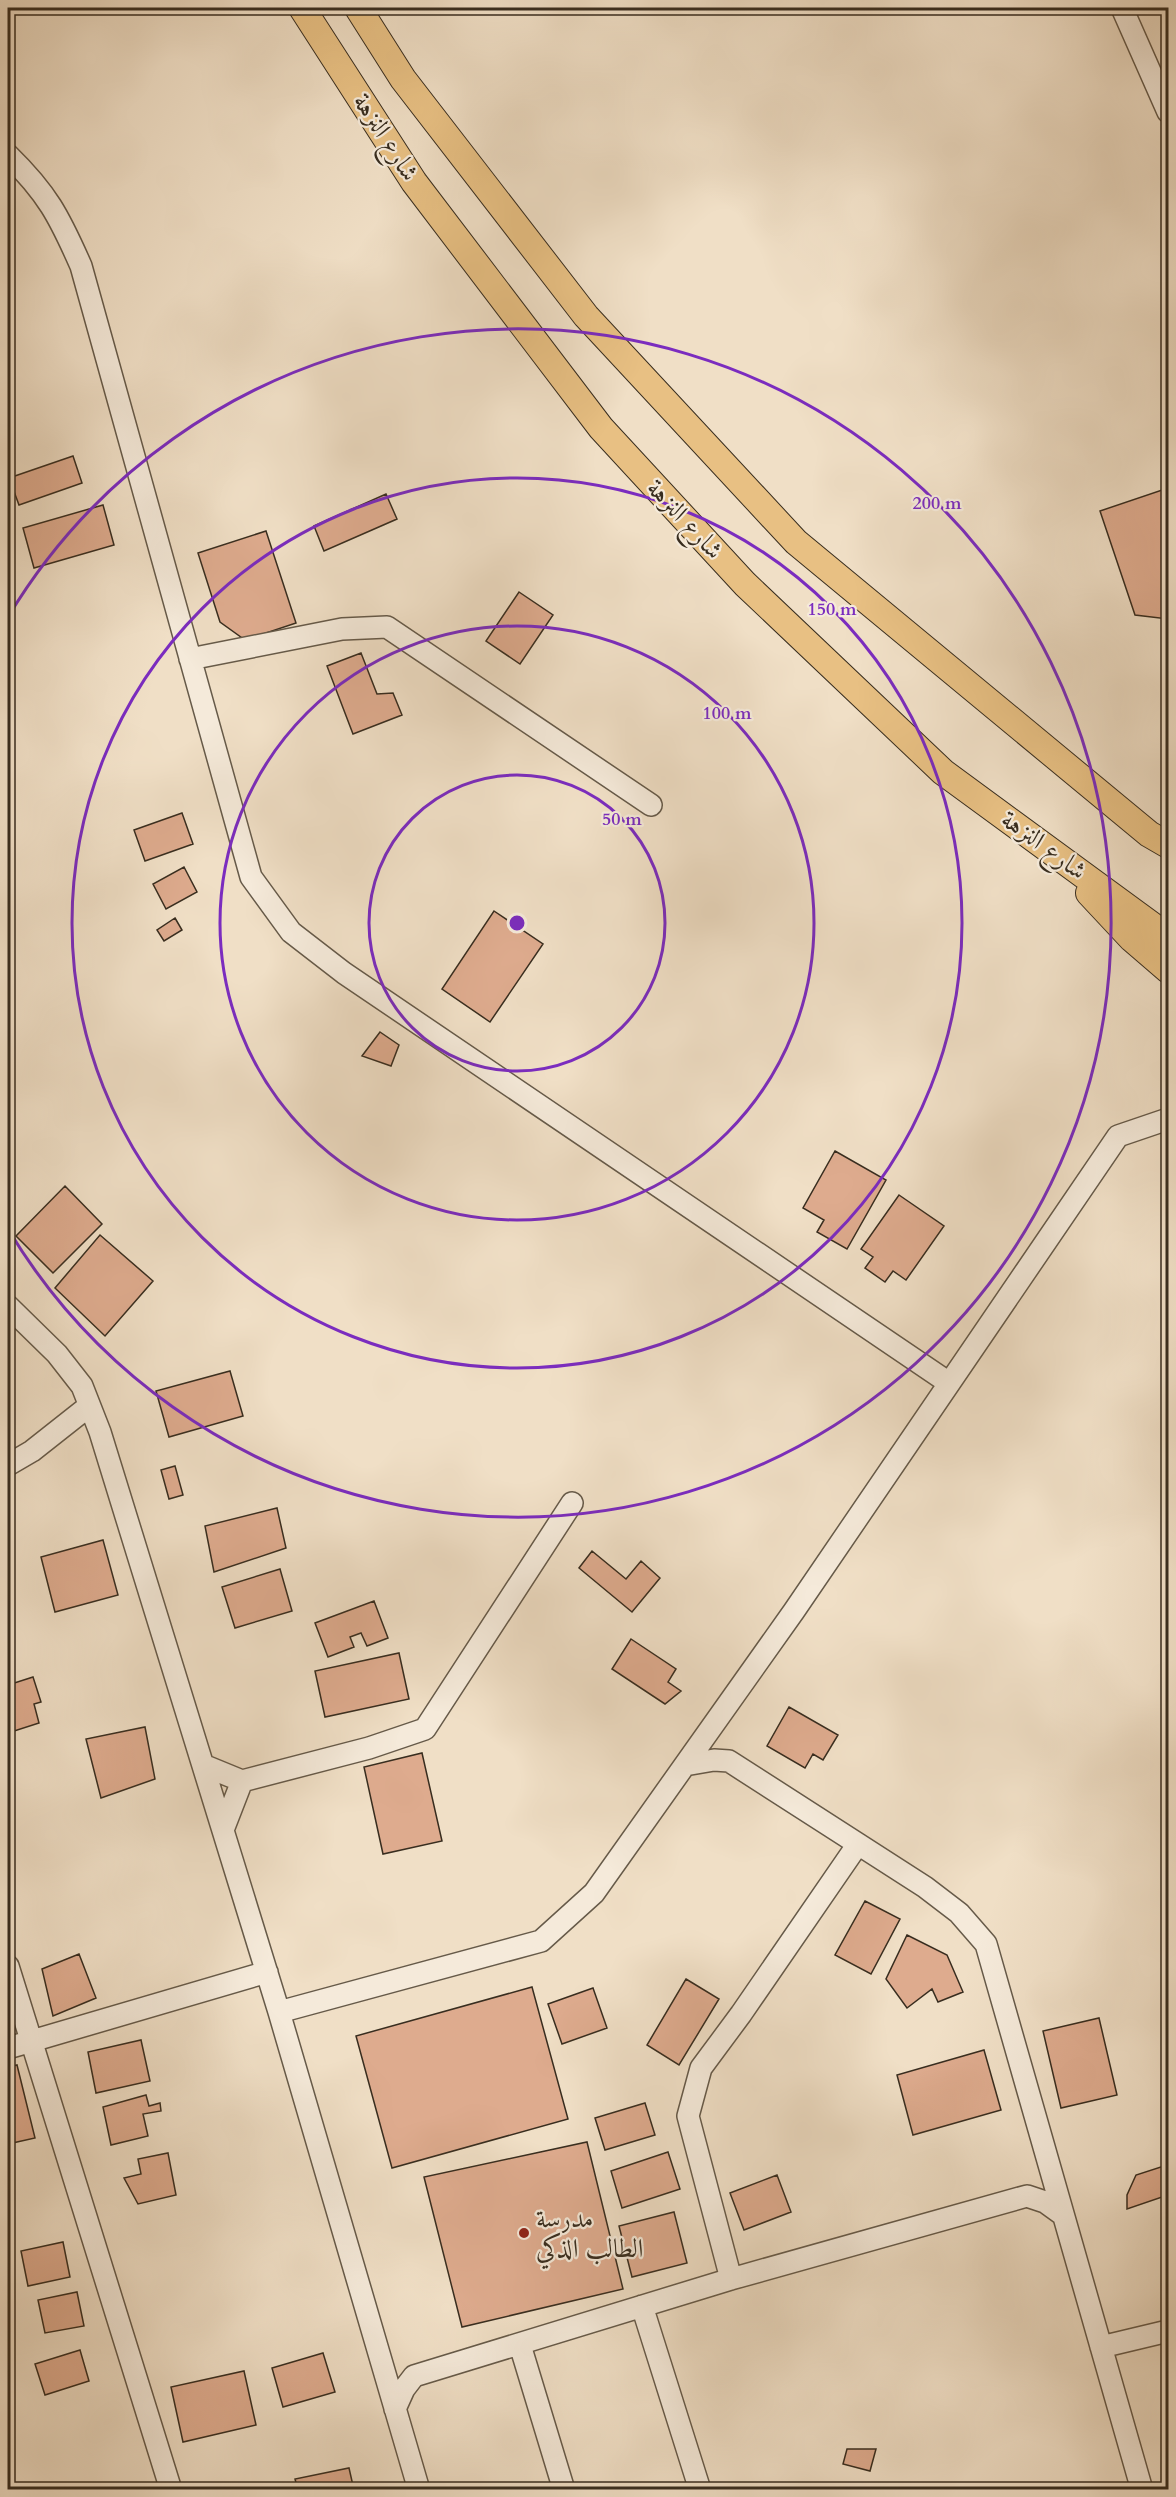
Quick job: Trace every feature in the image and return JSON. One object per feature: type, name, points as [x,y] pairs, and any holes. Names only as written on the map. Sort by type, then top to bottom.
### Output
[{"type":"main road","name":"شارع النزهة","points":[[302,8],[414,182],[601,428],[745,584],[943,772],[1168,937]]},
{"type":"main road","name":"شارع النزهة","points":[[358,8],[403,79],[586,316],[796,542],[1162,839]]},
{"type":"main road","points":[[1045,847],[1132,939],[1168,970]]},
{"type":"street","points":[[1122,8],[1168,112]]},
{"type":"street","points":[[8,155],[34,180],[58,214],[81,266],[251,877],[291,932],[344,973],[950,1383]]},
{"type":"street","points":[[190,659],[342,629],[387,627],[651,805]]},
{"type":"street","points":[[279,2012],[541,1941],[594,1893],[686,1765],[1118,1136],[1168,1119]]},
{"type":"street","points":[[8,1306],[57,1354],[82,1386],[89,1406],[267,1972],[419,2490]]},
{"type":"street","points":[[8,1465],[32,1451],[89,1406]]},
{"type":"street","points":[[203,1765],[242,1781],[369,1748],[425,1729],[572,1503]]},
{"type":"street","points":[[717,1720],[718,1738],[729,1761]]},
{"type":"street","points":[[686,1765],[714,1760],[729,1761],[940,1898],[978,1932],[986,1944],[1142,2490]]},
{"type":"street","points":[[223,1830],[242,1781]]},
{"type":"street","points":[[731,2279],[688,2116],[701,2068],[858,1844]]},
{"type":"street","points":[[8,1966],[171,2490]]},
{"type":"street","points":[[8,2048],[267,1972]]},
{"type":"street","points":[[1027,2196],[1040,2176],[1046,2157]]},
{"type":"street","points":[[383,2366],[412,2378],[731,2279],[1027,2196],[1045,2202],[1063,2215]]},
{"type":"street","points":[[642,2306],[700,2490]]},
{"type":"street","points":[[1101,2347],[1168,2331]]},
{"type":"street","points":[[520,2345],[564,2490]]},
{"type":"street","points":[[395,2409],[412,2378]]},
{"type":"building","points":[[73,456],[82,483],[19,505],[9,478]]},
{"type":"building","points":[[1168,488],[1168,619],[1135,615],[1100,511]]},
{"type":"building","points":[[386,494],[397,519],[324,551],[314,526]]},
{"type":"building","points":[[103,505],[114,545],[34,568],[23,528]]},
{"type":"building","points":[[266,531],[296,623],[245,640],[220,622],[198,553]]},
{"type":"building","points":[[519,592],[553,615],[520,664],[486,641]]},
{"type":"building","points":[[361,653],[377,694],[393,693],[402,715],[353,734],[327,666]]},
{"type":"building","points":[[182,813],[193,844],[145,861],[134,830]]},
{"type":"building","points":[[184,867],[197,892],[166,909],[153,884]]},
{"type":"building","points":[[494,911],[543,944],[490,1022],[442,989]]},
{"type":"building","points":[[175,918],[182,930],[164,941],[157,930]]},
{"type":"building","points":[[380,1032],[399,1045],[391,1066],[362,1056]]},
{"type":"building","points":[[835,1151],[886,1180],[847,1249],[817,1232],[824,1220],[803,1208]]},
{"type":"building","points":[[65,1186],[102,1224],[53,1273],[16,1236]]},
{"type":"building","points":[[899,1195],[944,1226],[906,1280],[893,1271],[885,1282],[865,1268],[873,1257],[861,1249]]},
{"type":"building","points":[[100,1235],[153,1281],[105,1336],[55,1288]]},
{"type":"building","points":[[230,1371],[243,1416],[169,1437],[156,1391]]},
{"type":"building","points":[[175,1466],[183,1495],[169,1499],[161,1470]]},
{"type":"building","points":[[277,1508],[286,1548],[214,1572],[205,1526]]},
{"type":"building","points":[[103,1540],[118,1595],[55,1612],[41,1557]]},
{"type":"building","points":[[592,1551],[626,1579],[641,1561],[660,1578],[632,1612],[579,1568]]},
{"type":"building","points":[[280,1569],[292,1611],[235,1628],[222,1587]]},
{"type":"building","points":[[374,1601],[388,1638],[367,1646],[361,1633],[350,1637],[354,1647],[328,1657],[315,1623]]},
{"type":"building","points":[[631,1639],[676,1669],[668,1682],[681,1691],[665,1704],[612,1669]]},
{"type":"building","points":[[399,1653],[409,1699],[325,1717],[315,1671]]},
{"type":"building","points":[[33,1677],[41,1702],[34,1704],[39,1723],[8,1733],[8,1685]]},
{"type":"building","points":[[789,1707],[838,1735],[823,1760],[813,1754],[805,1768],[767,1746]]},
{"type":"building","points":[[145,1727],[155,1779],[101,1798],[86,1739]]},
{"type":"building","points":[[422,1753],[442,1841],[383,1854],[364,1767]]},
{"type":"building","points":[[865,1901],[900,1919],[871,1974],[835,1955]]},
{"type":"building","points":[[907,1935],[947,1955],[963,1992],[938,2002],[932,1989],[907,2008],[886,1979]]},
{"type":"building","points":[[79,1954],[96,1998],[53,2016],[42,1969]]},
{"type":"building","points":[[686,1979],[719,1999],[679,2065],[647,2045]]},
{"type":"building","points":[[532,1987],[568,2119],[392,2168],[356,2036]]},
{"type":"building","points":[[593,1988],[607,2028],[562,2044],[548,2004]]},
{"type":"building","points":[[1099,2018],[1117,2095],[1061,2108],[1043,2031]]},
{"type":"building","points":[[141,2040],[150,2081],[96,2093],[88,2052]]},
{"type":"building","points":[[984,2050],[1001,2110],[913,2135],[897,2075]]},
{"type":"building","points":[[17,2065],[35,2138],[8,2144],[8,2067]]},
{"type":"building","points":[[146,2095],[149,2106],[160,2103],[161,2111],[143,2114],[148,2136],[111,2145],[103,2107]]},
{"type":"building","points":[[645,2103],[655,2135],[605,2150],[595,2118]]},
{"type":"building","name":"مدرسة الطالب الذكي","points":[[587,2142],[623,2289],[462,2327],[424,2177]]},
{"type":"building","points":[[668,2152],[680,2189],[622,2208],[611,2171]]},
{"type":"building","points":[[168,2153],[176,2195],[138,2204],[124,2178],[141,2174],[138,2159]]},
{"type":"building","points":[[1167,2165],[1168,2195],[1127,2209],[1127,2195],[1136,2175]]},
{"type":"building","points":[[777,2175],[791,2212],[744,2230],[730,2193]]},
{"type":"building","points":[[674,2212],[687,2263],[632,2277],[619,2226]]},
{"type":"building","points":[[63,2242],[70,2277],[28,2286],[21,2251]]},
{"type":"building","points":[[77,2292],[84,2326],[45,2333],[38,2300]]},
{"type":"building","points":[[80,2350],[89,2381],[45,2395],[35,2364]]},
{"type":"building","points":[[323,2353],[335,2392],[283,2407],[272,2368]]},
{"type":"building","points":[[244,2371],[256,2425],[183,2442],[171,2387]]},
{"type":"building","points":[[847,2449],[876,2449],[870,2471],[843,2464]]},
{"type":"building","points":[[349,2468],[354,2490],[298,2490],[295,2479]]},
{"type":"place","name":"مدرسة الطالب الذكي","points":[[524,2233]]}]
